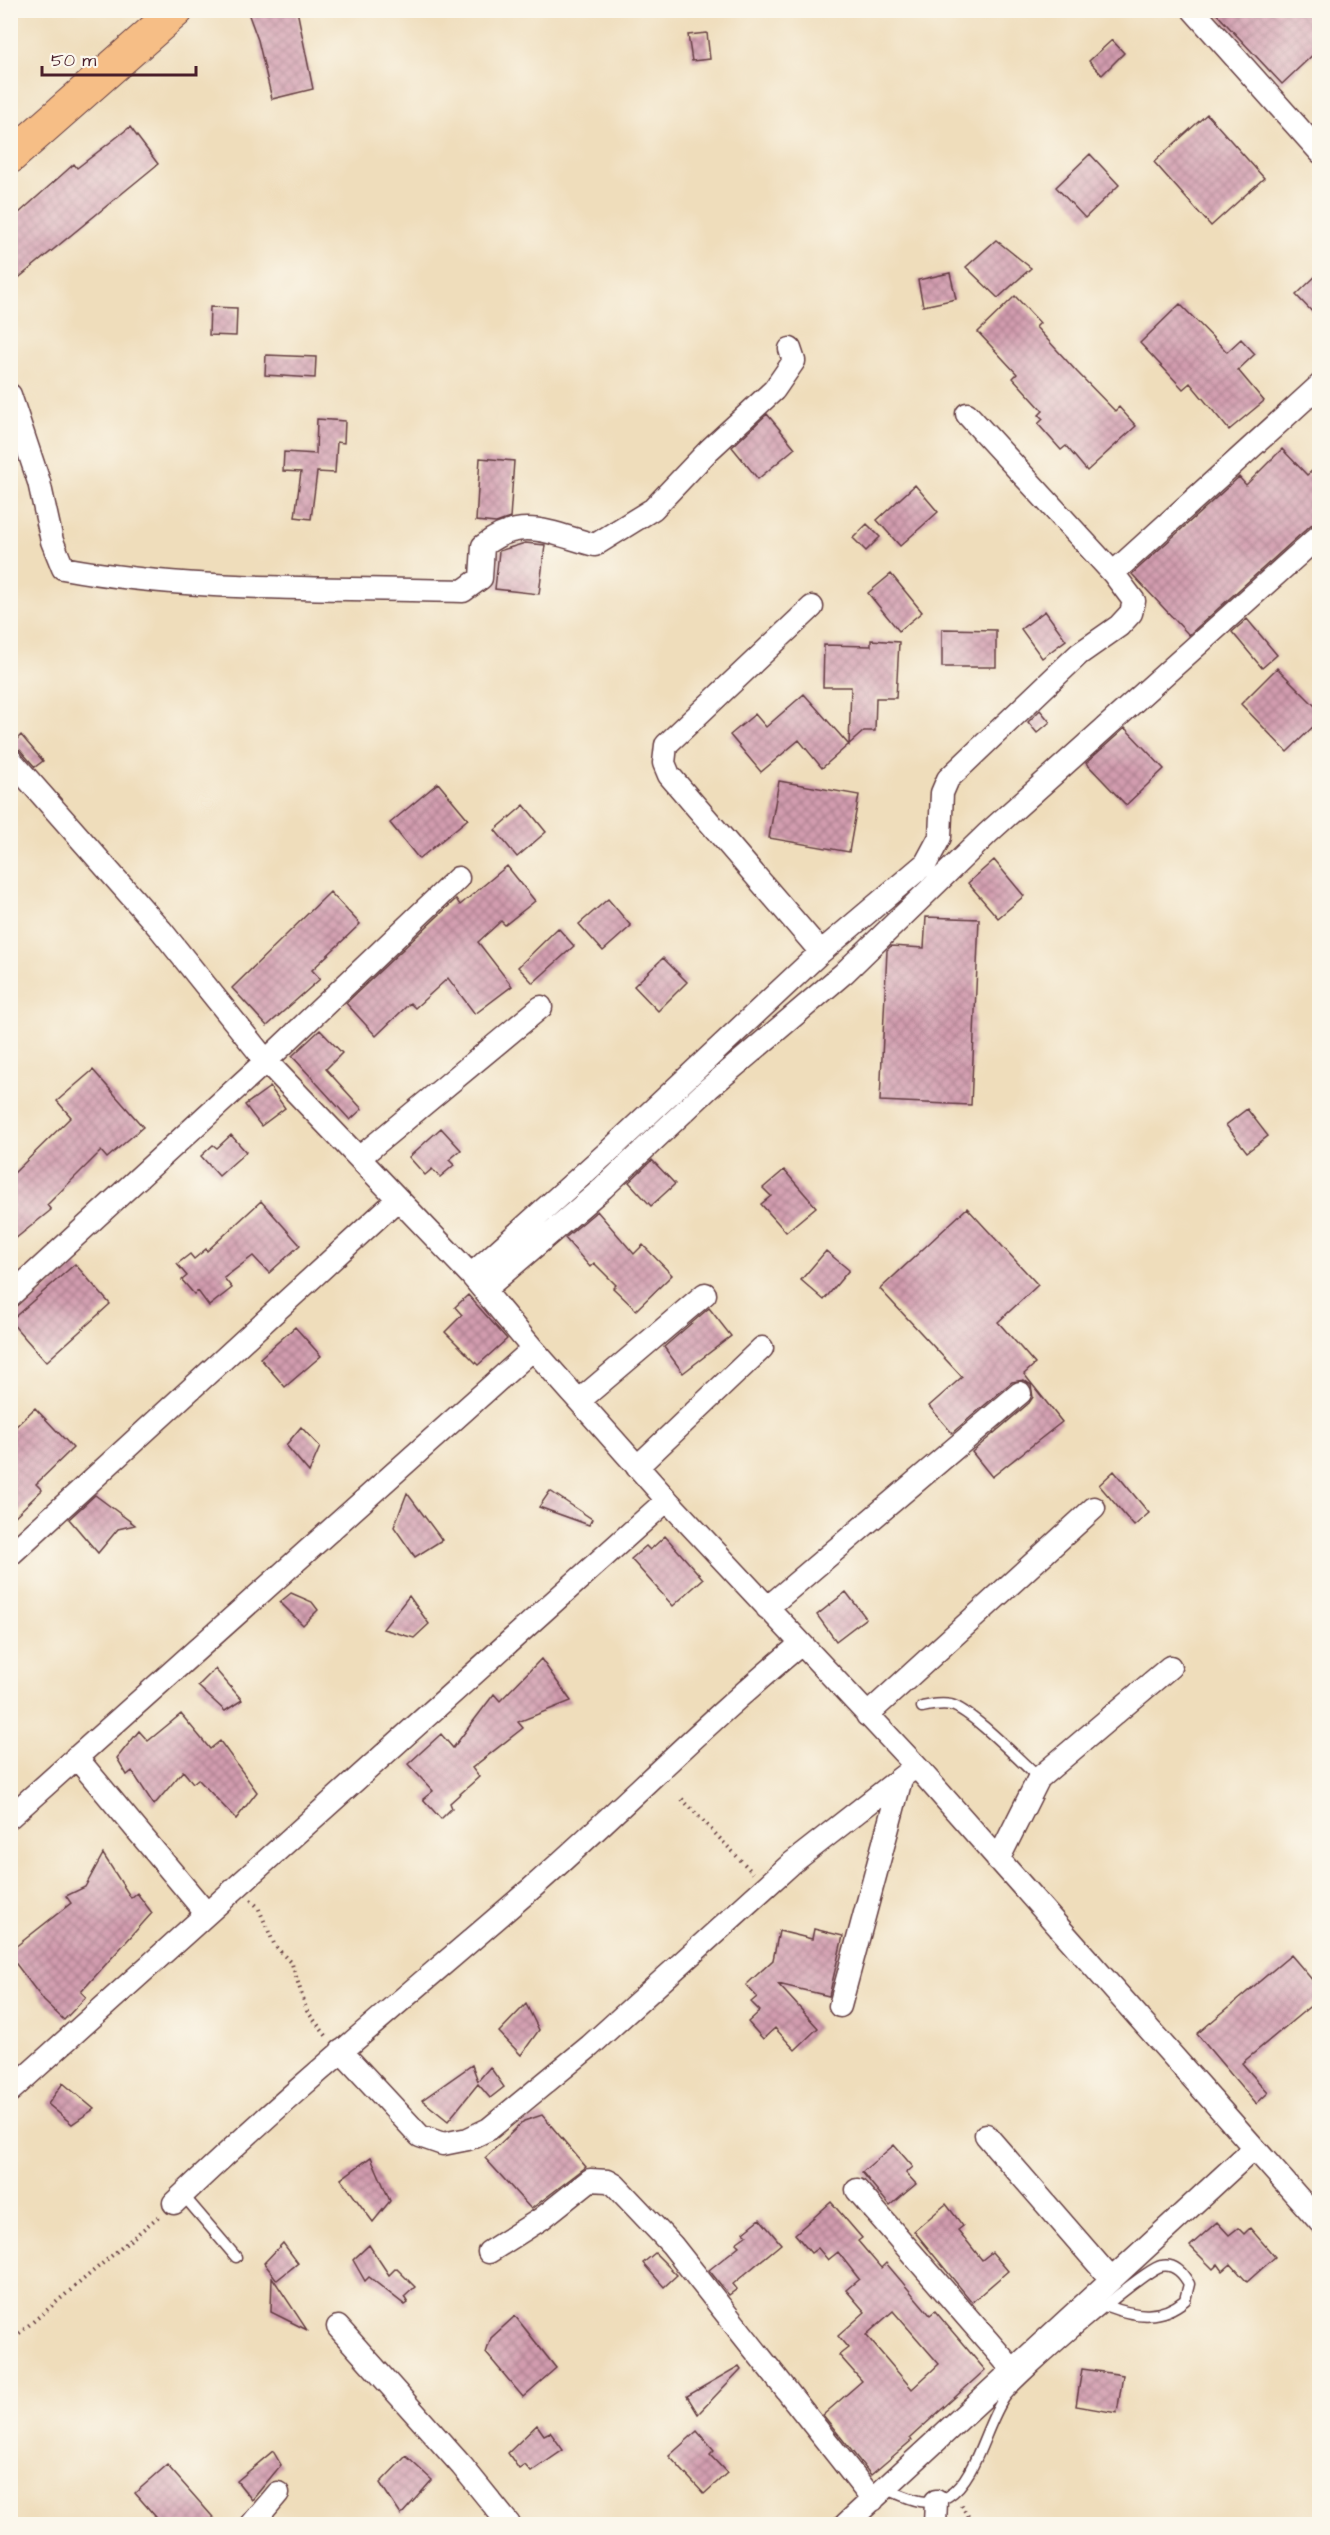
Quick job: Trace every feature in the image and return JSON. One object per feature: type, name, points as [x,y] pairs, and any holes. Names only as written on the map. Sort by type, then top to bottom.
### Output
[{"type":"main road","points":[[10,157],[160,16]]},
{"type":"street","points":[[1193,10],[1320,152]]},
{"type":"street","points":[[10,395],[39,482],[52,541],[63,568],[110,576],[236,584],[463,591],[481,578],[483,546],[499,533],[528,527],[594,545],[653,509],[709,450],[774,390],[794,361],[790,349]]},
{"type":"street","points":[[1113,573],[1320,385]]},
{"type":"street","points":[[477,1282],[821,952],[926,863],[940,837],[942,794],[948,779],[1079,654],[1119,626],[1131,614],[1134,601],[1113,573],[967,414]]},
{"type":"street","points":[[477,1282],[603,1188],[709,1088],[844,973],[996,826],[1320,535]]},
{"type":"street","points":[[812,608],[666,744],[663,756],[669,775],[821,952]]},
{"type":"street","points":[[10,759],[161,930],[266,1061],[477,1282],[532,1349],[637,1467],[867,1715],[908,1772],[998,1860],[1320,2222]]},
{"type":"street","points":[[10,1296],[266,1061],[458,878]]},
{"type":"street","points":[[359,1158],[541,1008]]},
{"type":"street","points":[[10,1555],[398,1199]]},
{"type":"street","points":[[579,1401],[705,1294]]},
{"type":"street","points":[[637,1467],[762,1348]]},
{"type":"street","points":[[10,1817],[532,1349]]},
{"type":"street","points":[[767,1608],[1020,1393]]},
{"type":"street","points":[[10,2091],[667,1500]]},
{"type":"street","points":[[867,1715],[1094,1508]]},
{"type":"street","points":[[179,2199],[341,2051],[532,1887],[734,1700],[801,1644]]},
{"type":"street","points":[[998,1860],[1039,1778],[1170,1667]]},
{"type":"street","points":[[76,1757],[206,1913]]},
{"type":"street","points":[[341,2051],[420,2136],[443,2144],[468,2139],[489,2129],[590,2046],[766,1887],[908,1772]]},
{"type":"street","points":[[840,2006],[908,1772]]},
{"type":"street","points":[[986,2135],[1111,2278]]},
{"type":"street","points":[[846,2524],[1253,2149]]},
{"type":"street","points":[[489,2252],[541,2219],[590,2180],[608,2181],[615,2185],[672,2245],[880,2495]]},
{"type":"street","points":[[857,2190],[1013,2370]]},
{"type":"street","points":[[338,2327],[462,2466],[509,2524]]},
{"type":"street","points":[[252,2524],[278,2493]]},
{"type":"street","points":[[935,2524],[945,2496]]},
{"type":"lane","points":[[922,1707],[932,1704],[953,1706],[968,1715],[1039,1778]]},
{"type":"lane","points":[[179,2199],[236,2257]]},
{"type":"lane","points":[[880,2495],[916,2501],[945,2496],[974,2463],[994,2414],[1005,2396],[1020,2380],[1149,2270],[1158,2266],[1177,2268],[1189,2284],[1185,2300],[1164,2314],[1128,2312],[1107,2306]]},
{"type":"path","points":[[682,1799],[766,1887]]},
{"type":"path","points":[[230,1892],[247,1896],[258,1907],[275,1946],[292,1964],[307,2011],[317,2026],[341,2051]]},
{"type":"path","points":[[10,2341],[179,2199]]},
{"type":"path","points":[[945,2496],[973,2524]]},
{"type":"building","points":[[247,10],[297,10],[313,89],[272,99],[258,40]]},
{"type":"building","points":[[1213,10],[1320,10],[1320,48],[1282,84]]},
{"type":"building","points":[[707,33],[710,59],[692,61],[688,35]]},
{"type":"building","points":[[1112,40],[1124,53],[1102,75],[1089,61]]},
{"type":"building","points":[[1207,114],[1264,178],[1211,226],[1154,162]]},
{"type":"building","points":[[130,127],[158,164],[10,285],[10,221],[74,164],[77,168]]},
{"type":"building","points":[[1090,154],[1119,185],[1085,218],[1056,187]]},
{"type":"building","points":[[996,240],[1031,268],[998,298],[966,267]]},
{"type":"building","points":[[1320,272],[1320,320],[1296,295]]},
{"type":"building","points":[[950,273],[956,299],[923,306],[918,280]]},
{"type":"building","points":[[1015,296],[1040,323],[1036,327],[1077,372],[1115,411],[1119,407],[1136,426],[1087,471],[1066,446],[1061,450],[1038,424],[1043,419],[1039,415],[1043,411],[1013,378],[1017,374],[978,332]]},
{"type":"building","points":[[1180,304],[1227,352],[1241,339],[1255,354],[1238,370],[1264,401],[1229,430],[1190,383],[1183,389],[1140,343]]},
{"type":"building","points":[[210,307],[237,308],[236,336],[209,335]]},
{"type":"building","points":[[266,355],[316,357],[315,378],[265,375]]},
{"type":"building","points":[[767,414],[795,448],[758,479],[732,447]]},
{"type":"building","points":[[317,419],[345,421],[344,443],[337,442],[335,473],[317,472],[311,519],[295,517],[301,472],[283,471],[284,452],[316,454]]},
{"type":"building","points":[[1282,449],[1307,475],[1320,464],[1320,522],[1311,525],[1189,635],[1132,574],[1239,477],[1246,485]]},
{"type":"building","points":[[480,458],[514,461],[510,518],[496,523],[476,521]]},
{"type":"building","points":[[915,485],[938,512],[900,546],[877,520]]},
{"type":"building","points":[[867,524],[880,537],[866,551],[853,538]]},
{"type":"building","points":[[525,543],[545,545],[539,594],[495,589],[499,551]]},
{"type":"building","points":[[891,574],[922,612],[899,631],[868,593]]},
{"type":"building","points":[[1045,611],[1066,640],[1042,658],[1021,629]]},
{"type":"building","points":[[1247,619],[1277,655],[1262,668],[1232,632]]},
{"type":"building","points":[[942,629],[996,630],[996,667],[942,667]]},
{"type":"building","points":[[871,640],[899,642],[896,698],[876,698],[875,731],[864,731],[849,744],[851,687],[823,687],[824,645],[871,646]]},
{"type":"building","points":[[1277,668],[1320,711],[1320,720],[1287,752],[1241,704]]},
{"type":"building","points":[[804,694],[849,745],[822,768],[799,740],[761,772],[730,735],[755,714],[766,727]]},
{"type":"building","points":[[1040,710],[1050,722],[1037,733],[1028,722]]},
{"type":"building","points":[[1125,728],[1164,769],[1126,805],[1086,763]]},
{"type":"building","points":[[21,735],[43,761],[35,767],[20,750],[10,746]]},
{"type":"building","points":[[779,781],[859,795],[849,852],[769,838]]},
{"type":"building","points":[[438,783],[468,819],[419,859],[390,823]]},
{"type":"building","points":[[524,805],[546,832],[517,857],[495,830]]},
{"type":"building","points":[[994,860],[1024,896],[998,918],[968,883]]},
{"type":"building","points":[[507,866],[535,901],[505,925],[501,921],[478,942],[512,986],[475,1014],[448,978],[415,1008],[410,1003],[376,1036],[346,1003],[456,899],[460,905]]},
{"type":"building","points":[[330,892],[360,924],[312,970],[320,979],[267,1026],[232,988]]},
{"type":"building","points":[[608,899],[631,926],[603,951],[579,924]]},
{"type":"building","points":[[926,917],[979,919],[971,1105],[880,1101],[887,950],[891,946],[924,948]]},
{"type":"building","points":[[558,928],[574,946],[533,983],[518,967]]},
{"type":"building","points":[[663,958],[687,982],[658,1011],[634,986]]},
{"type":"building","points":[[320,1030],[342,1053],[326,1069],[362,1109],[350,1120],[292,1056]]},
{"type":"building","points":[[93,1070],[143,1127],[107,1158],[101,1151],[47,1205],[51,1210],[10,1243],[10,1177],[71,1117],[57,1101]]},
{"type":"building","points":[[270,1087],[285,1108],[261,1126],[245,1105]]},
{"type":"building","points":[[1247,1109],[1268,1136],[1247,1152],[1226,1125]]},
{"type":"building","points":[[441,1128],[461,1150],[449,1160],[454,1165],[440,1177],[432,1169],[425,1175],[409,1157]]},
{"type":"building","points":[[231,1135],[246,1152],[219,1176],[201,1156],[213,1145],[217,1148]]},
{"type":"building","points":[[652,1160],[675,1184],[651,1206],[629,1182]]},
{"type":"building","points":[[784,1170],[816,1207],[786,1232],[761,1204],[771,1196],[763,1188]]},
{"type":"building","points":[[261,1201],[300,1245],[269,1273],[253,1256],[224,1278],[232,1288],[209,1306],[198,1291],[194,1294],[182,1280],[187,1276],[177,1264],[190,1254],[194,1259],[206,1249],[207,1251]]},
{"type":"building","points":[[967,1208],[1038,1285],[998,1322],[1035,1364],[1024,1374],[1062,1422],[992,1477],[972,1452],[1029,1403],[1033,1397],[1031,1385],[1024,1380],[1012,1382],[952,1433],[929,1406],[962,1377],[880,1289]]},
{"type":"building","points":[[597,1211],[634,1254],[643,1245],[672,1275],[636,1310],[613,1288],[616,1285],[594,1263],[590,1267],[565,1238]]},
{"type":"building","points":[[826,1251],[849,1270],[824,1300],[801,1280]]},
{"type":"building","points":[[75,1264],[110,1304],[46,1362],[10,1321]]},
{"type":"building","points":[[468,1295],[507,1339],[478,1365],[445,1332],[462,1315],[455,1307]]},
{"type":"building","points":[[709,1308],[731,1336],[683,1373],[664,1347]]},
{"type":"building","points":[[295,1327],[321,1356],[285,1387],[260,1358]]},
{"type":"building","points":[[35,1408],[73,1448],[36,1484],[42,1490],[10,1521],[10,1432]]},
{"type":"building","points":[[301,1427],[320,1447],[309,1472],[286,1445]]},
{"type":"building","points":[[1114,1471],[1149,1513],[1134,1526],[1099,1485]]},
{"type":"building","points":[[550,1491],[592,1519],[589,1525],[539,1507]]},
{"type":"building","points":[[407,1493],[442,1540],[415,1557],[394,1527]]},
{"type":"building","points":[[95,1495],[135,1525],[118,1529],[98,1553],[69,1519]]},
{"type":"building","points":[[665,1536],[703,1579],[673,1606],[631,1559],[646,1546],[650,1550]]},
{"type":"building","points":[[846,1592],[866,1618],[836,1641],[817,1615]]},
{"type":"building","points":[[291,1593],[312,1602],[318,1610],[303,1625],[280,1602]]},
{"type":"building","points":[[409,1596],[429,1624],[414,1638],[383,1629]]},
{"type":"building","points":[[541,1659],[571,1701],[518,1722],[523,1728],[472,1768],[479,1777],[450,1803],[452,1808],[441,1819],[423,1799],[433,1791],[408,1764],[441,1734],[453,1748],[494,1694],[500,1701]]},
{"type":"building","points":[[215,1669],[242,1700],[225,1711],[198,1686]]},
{"type":"building","points":[[181,1714],[210,1749],[220,1741],[257,1792],[236,1819],[198,1779],[193,1783],[183,1771],[154,1805],[132,1771],[127,1775],[117,1758],[139,1731],[148,1741]]},
{"type":"building","points":[[103,1854],[131,1898],[137,1893],[152,1913],[81,1992],[86,1997],[64,2020],[44,2001],[10,1956],[10,1951],[71,1903],[66,1896],[85,1887]]},
{"type":"building","points":[[814,1929],[843,1936],[829,1996],[778,1984],[818,2028],[795,2050],[775,2028],[763,2039],[748,2022],[760,2011],[751,2002],[757,1997],[746,1985],[773,1960],[779,1931],[812,1939]]},
{"type":"building","points":[[1291,1955],[1320,1989],[1320,1998],[1242,2063],[1268,2093],[1256,2104],[1197,2034]]},
{"type":"building","points":[[526,2004],[539,2030],[521,2055],[499,2032]]},
{"type":"building","points":[[472,2065],[478,2081],[490,2067],[504,2087],[490,2098],[478,2084],[448,2121],[422,2100]]},
{"type":"building","points":[[63,2083],[94,2109],[72,2124],[48,2104]]},
{"type":"building","points":[[542,2115],[586,2167],[531,2209],[485,2158],[524,2121]]},
{"type":"building","points":[[894,2145],[913,2167],[906,2173],[916,2184],[890,2206],[862,2172]]},
{"type":"building","points":[[371,2157],[390,2201],[373,2222],[341,2179]]},
{"type":"building","points":[[831,2202],[862,2238],[858,2241],[881,2268],[886,2263],[930,2315],[935,2311],[985,2370],[910,2438],[912,2440],[871,2475],[823,2415],[862,2381],[839,2355],[848,2348],[838,2336],[865,2312],[846,2290],[859,2279],[838,2252],[828,2260],[818,2248],[811,2253],[795,2234]],"holes":[[[893,2311],[939,2364],[912,2389],[866,2335]]]},
{"type":"building","points":[[946,2204],[963,2226],[958,2230],[982,2260],[992,2252],[1008,2271],[972,2302],[914,2231]]},
{"type":"building","points":[[760,2219],[781,2244],[733,2284],[737,2289],[729,2295],[709,2270],[739,2246],[736,2243],[747,2235],[744,2232]]},
{"type":"building","points":[[1217,2222],[1229,2235],[1238,2228],[1244,2234],[1250,2228],[1275,2257],[1247,2282],[1231,2264],[1223,2271],[1218,2264],[1213,2269],[1190,2246]]},
{"type":"building","points":[[283,2243],[298,2263],[277,2280],[264,2263]]},
{"type":"building","points":[[369,2245],[389,2275],[396,2268],[415,2287],[404,2297],[408,2303],[405,2305],[369,2277],[365,2281],[353,2260]]},
{"type":"building","points":[[655,2253],[677,2275],[664,2287],[643,2263]]},
{"type":"building","points":[[272,2277],[307,2330],[271,2312]]},
{"type":"building","points":[[515,2316],[556,2368],[523,2397],[486,2353],[491,2338]]},
{"type":"building","points":[[739,2366],[741,2369],[698,2414],[687,2396]]},
{"type":"building","points":[[1082,2369],[1123,2375],[1117,2413],[1076,2406]]},
{"type":"building","points":[[537,2425],[544,2435],[550,2432],[563,2450],[531,2472],[525,2465],[519,2469],[508,2453]]},
{"type":"building","points":[[697,2431],[714,2451],[710,2455],[727,2473],[704,2494],[669,2456]]},
{"type":"building","points":[[273,2451],[281,2465],[252,2500],[237,2481]]},
{"type":"building","points":[[406,2456],[432,2480],[401,2515],[380,2483]]},
{"type":"building","points":[[167,2465],[219,2524],[162,2524],[135,2493]]}]
